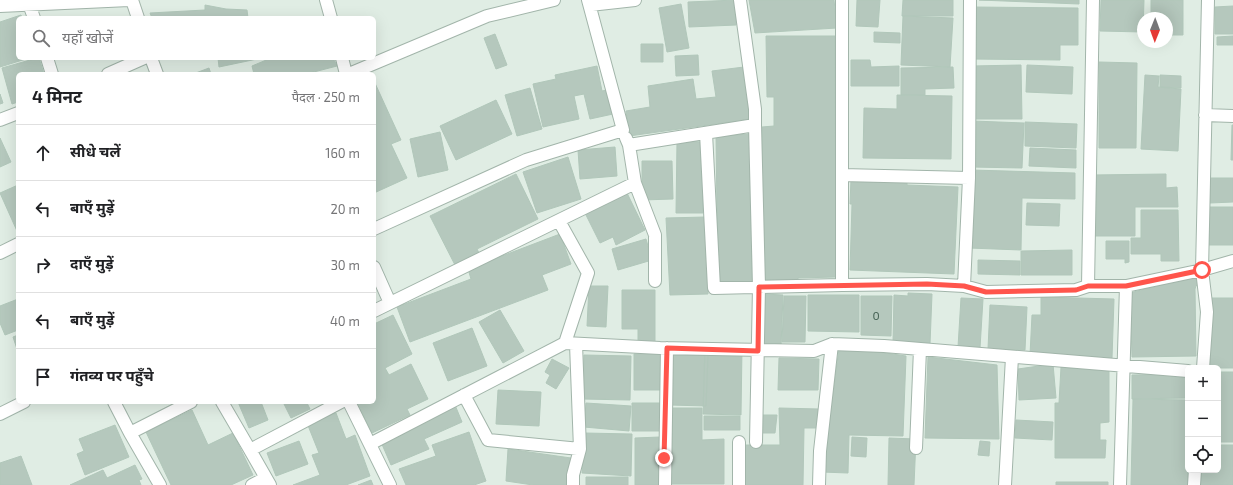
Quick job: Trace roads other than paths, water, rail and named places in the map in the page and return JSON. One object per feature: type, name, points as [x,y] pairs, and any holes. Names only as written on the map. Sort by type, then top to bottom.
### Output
[{"type":"street","points":[[0,6],[130,0],[137,16]]},
{"type":"street","points":[[326,0],[330,16]]},
{"type":"street","points":[[353,72],[487,16],[554,0]]},
{"type":"street","points":[[636,0],[614,3],[589,2],[623,130],[629,145],[635,183],[655,235],[655,281]]},
{"type":"street","points":[[740,0],[756,109],[755,125],[759,287],[756,442]]},
{"type":"street","points":[[842,0],[842,285]]},
{"type":"street","points":[[964,286],[969,178],[970,0]]},
{"type":"street","points":[[1088,286],[1093,0]]},
{"type":"street","points":[[1203,365],[1207,312],[1202,270],[1208,0]]},
{"type":"street","points":[[30,4],[33,16]]},
{"type":"street","points":[[48,60],[51,72]]},
{"type":"street","points":[[112,72],[140,60]]},
{"type":"street","points":[[152,60],[156,72]]},
{"type":"street","points":[[343,60],[347,72]]},
{"type":"street","points":[[0,120],[16,114]]},
{"type":"street","points":[[1205,115],[1233,116]]},
{"type":"street","points":[[629,145],[755,125]]},
{"type":"street","points":[[376,228],[526,160],[623,130]]},
{"type":"street","points":[[706,133],[714,288],[927,284],[964,286],[986,292],[1076,290],[1088,286],[1126,286],[1202,270],[1233,261]]},
{"type":"street","points":[[842,175],[969,178]]},
{"type":"street","points":[[376,310],[635,183]]},
{"type":"street","points":[[559,220],[588,273],[571,343],[580,449],[573,475],[573,485]]},
{"type":"street","points":[[0,253],[16,245]]},
{"type":"street","points":[[376,272],[390,303]]},
{"type":"street","points":[[1120,485],[1126,286]]},
{"type":"street","points":[[370,444],[464,395],[571,343],[758,351],[814,351],[832,344],[1185,371]]},
{"type":"street","points":[[819,485],[820,451],[832,344]]},
{"type":"street","points":[[664,485],[667,348]]},
{"type":"street","points":[[916,448],[920,350]]},
{"type":"street","points":[[1004,485],[1012,357]]},
{"type":"street","points":[[464,395],[488,440],[580,449]]},
{"type":"street","points":[[0,414],[20,404]]},
{"type":"street","points":[[115,404],[160,485]]},
{"type":"street","points":[[130,433],[187,404]]},
{"type":"street","points":[[223,404],[268,481],[252,485]]},
{"type":"street","points":[[250,450],[337,404]]},
{"type":"street","points":[[350,404],[390,485]]},
{"type":"street","points":[[739,442],[739,485]]},
{"type":"street","points":[[1194,485],[1195,473]]}]
